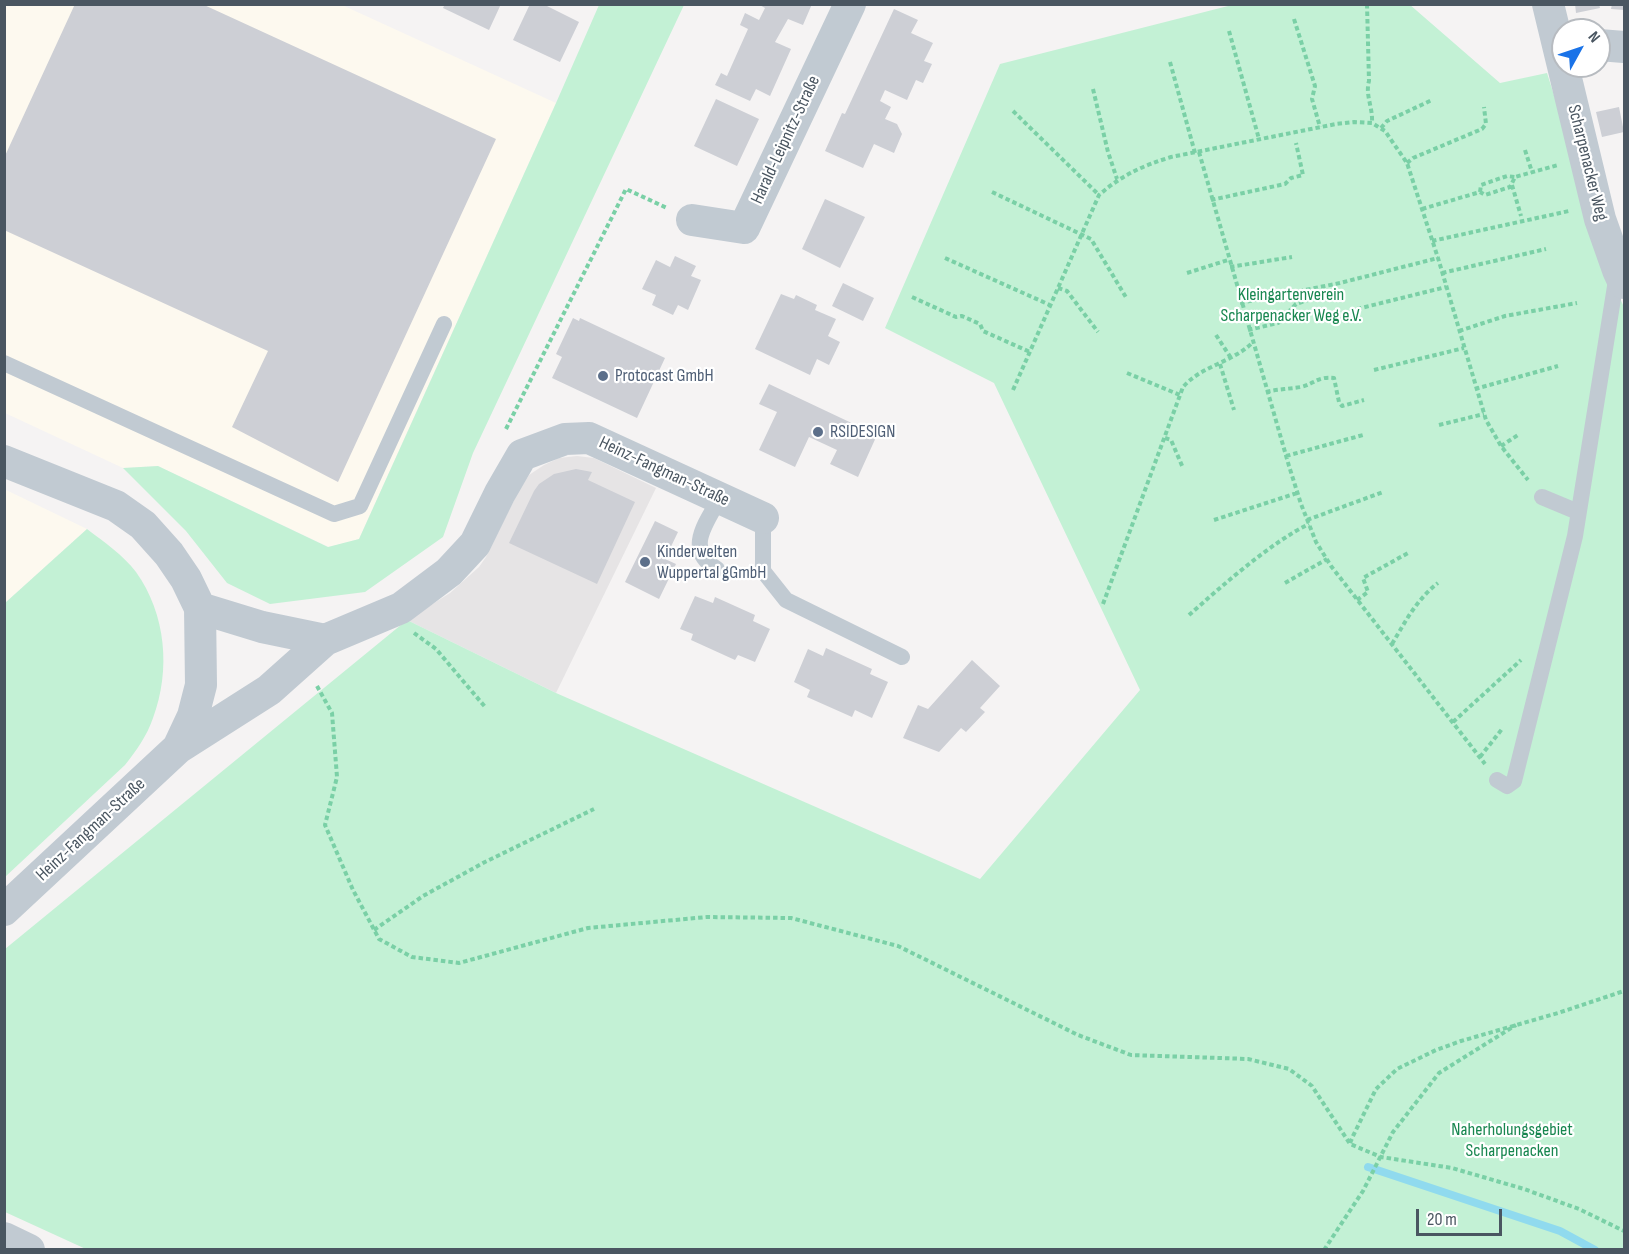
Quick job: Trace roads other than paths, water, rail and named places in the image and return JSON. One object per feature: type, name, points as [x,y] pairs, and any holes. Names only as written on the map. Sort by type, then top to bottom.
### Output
[{"type":"street","name":"Harald-Leipnitz-Straße","points":[[692,220],[744,228],[850,4]]},
{"type":"street","name":"Scharpenacker Weg","points":[[1568,78],[1600,219],[1621,277]]},
{"type":"street","name":"Heinz-Fangman-Straße","points":[[4,910],[178,748],[269,690],[325,640],[401,608],[449,572],[475,544],[522,455],[565,439],[590,438],[764,518]]},
{"type":"street","name":"Heinz-Fangman-Straße","points":[[4,461],[116,506],[143,525],[169,554],[186,579],[200,608],[201,685],[193,716],[178,748]]},
{"type":"street","points":[[200,608],[262,627],[325,640]]},
{"type":"street","points":[[4,1238],[29,1250]]},
{"type":"lane","points":[[1497,780],[1507,786],[1514,781],[1575,536],[1621,277]]},
{"type":"lane","points":[[4,363],[334,514],[360,506],[444,324]]},
{"type":"lane","points":[[1542,497],[1578,512]]},
{"type":"lane","points":[[717,570],[705,563],[699,548],[703,528],[720,498]]},
{"type":"lane","points":[[764,518],[763,571],[786,600],[902,657]]},
{"type":"waterway","points":[[1368,1167],[1560,1231],[1595,1250]]},
{"type":"place","name":"Protocast GmbH","points":[[603,376]]},
{"type":"place","name":"RSIDESIGN","points":[[818,432]]},
{"type":"place","name":"Kinderwelten Wuppertal gGmbH","points":[[645,562]]},
{"type":"park label","name":"Kleingartenverein Scharpenacker Weg e.V.","points":[[1291,305]]},
{"type":"park label","name":"Naherholungsgebiet Scharpenacken","points":[[1512,1140]]}]
